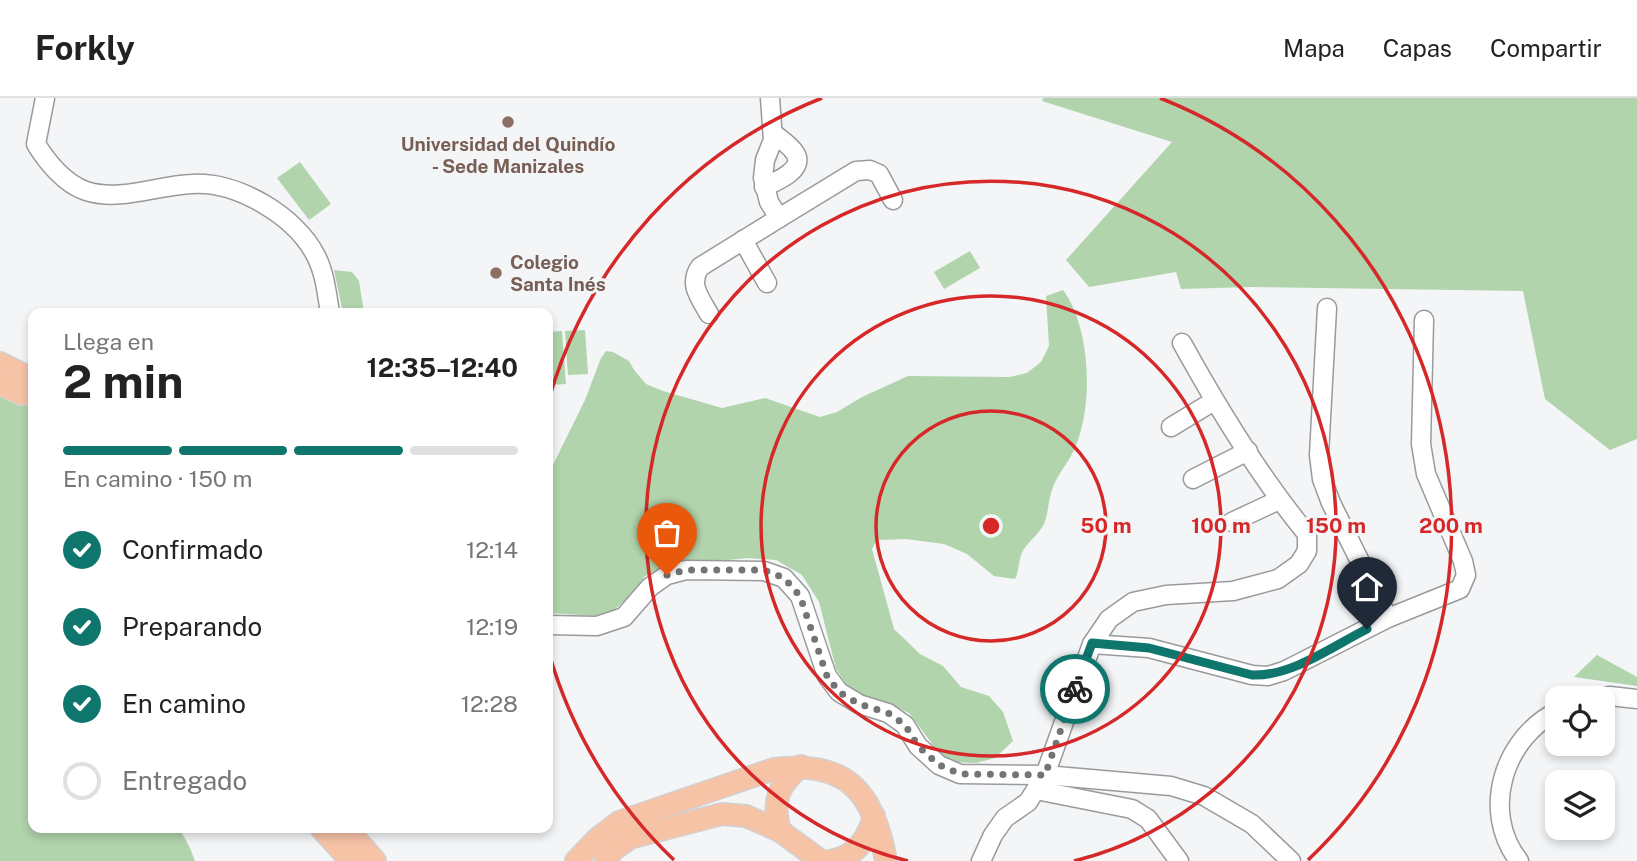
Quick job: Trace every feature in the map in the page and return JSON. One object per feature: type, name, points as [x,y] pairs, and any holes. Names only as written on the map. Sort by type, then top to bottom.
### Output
[{"type":"main road","points":[[0,363],[5,368],[28,375]]},
{"type":"main road","points":[[0,384],[21,394],[28,394]]},
{"type":"main road","points":[[780,831],[775,813],[778,794],[786,778],[801,766]]},
{"type":"main road","points":[[576,861],[597,839],[619,822],[774,769],[801,766],[825,770],[845,780],[863,795],[874,816],[887,860]]},
{"type":"main road","points":[[606,861],[614,850],[630,838],[722,814],[746,816],[780,831],[833,861],[858,849],[869,834],[874,816]]},
{"type":"main road","points":[[326,833],[351,861]]},
{"type":"main road","points":[[350,833],[375,861]]},
{"type":"street","points":[[45,98],[36,144],[44,157],[65,177],[84,190],[107,195],[194,183],[221,187],[254,198],[287,219],[317,256],[329,308]]},
{"type":"street","points":[[770,98],[773,140],[763,169],[764,187],[779,218]]},
{"type":"street","points":[[764,187],[790,173],[796,164],[794,151],[773,133]]},
{"type":"street","points":[[709,314],[695,289],[696,273],[700,267],[743,240],[856,171],[879,174],[893,200]]},
{"type":"street","points":[[743,240],[767,284]]},
{"type":"street","points":[[1327,308],[1319,455],[1322,480],[1388,618]]},
{"type":"street","points":[[1092,643],[1149,648],[1252,675],[1268,676],[1284,671],[1388,618],[1460,589],[1466,575],[1463,561],[1426,474],[1421,444],[1424,320]]},
{"type":"street","points":[[981,861],[993,835],[1005,818],[1028,802],[1041,783],[1092,643],[1110,619],[1133,602],[1166,595],[1233,591],[1278,579],[1299,564],[1307,551],[1307,534],[1279,500],[1214,401],[1182,343]]},
{"type":"street","points":[[1171,427],[1214,401]]},
{"type":"street","points":[[1193,480],[1248,451]]},
{"type":"street","points":[[1232,522],[1279,500]]},
{"type":"street","points":[[553,625],[597,626],[624,617],[650,587],[667,575],[686,570],[764,570],[784,578],[800,596],[827,676],[839,692],[859,704],[888,713],[905,725],[918,746],[939,765],[960,774],[1041,783],[1171,786],[1204,796],[1252,824],[1291,861]]},
{"type":"street","points":[[1615,696],[1637,698]]},
{"type":"street","points":[[1519,861],[1511,851],[1501,820],[1498,795],[1506,765],[1521,739],[1545,717]]},
{"type":"street","points":[[1041,783],[1132,809],[1148,819],[1179,861]]},
{"type":"green space","points":[[1043,98],[1637,98],[1637,439],[1610,450],[1545,399],[1523,291],[1250,287],[1181,289],[1176,272],[1089,287],[1066,260],[1172,142],[1042,101]]},
{"type":"green space","points":[[300,162],[331,204],[309,220],[277,178]]},
{"type":"green space","points":[[970,251],[980,268],[944,289],[934,272]]},
{"type":"green space","points":[[334,270],[352,272],[359,281],[363,308],[342,308]]},
{"type":"green space","points":[[1063,290],[1079,325],[1086,368],[1085,412],[1074,450],[1053,487],[1044,524],[1022,552],[1015,579],[994,576],[967,554],[944,544],[906,539],[877,540],[872,549],[894,629],[920,654],[943,666],[961,687],[989,696],[1003,712],[1013,741],[995,758],[976,763],[952,762],[936,749],[909,713],[864,698],[848,687],[836,669],[819,602],[802,575],[776,560],[748,558],[680,565],[645,576],[632,594],[613,611],[595,616],[553,613],[553,465],[606,351],[629,361],[646,384],[663,391],[722,408],[765,398],[820,417],[837,412],[908,376],[1010,377],[1027,373],[1041,362],[1049,346],[1046,296]]},
{"type":"green space","points":[[585,330],[588,374],[568,375],[565,331]]},
{"type":"green space","points":[[562,331],[566,384],[553,385],[553,332]]},
{"type":"green space","points":[[0,384],[28,392],[28,833],[182,833],[195,861],[0,861]]},
{"type":"green space","points":[[1597,655],[1637,677],[1637,686],[1574,677]]},
{"type":"way so far","points":[[667,575],[686,570],[764,570],[784,578],[800,596],[827,676],[839,692],[859,704],[888,713],[905,725],[918,746],[939,765],[960,774],[1045,775],[1075,689]]},
{"type":"place","name":"Universidad del Quindío - Sede Manizales","points":[[508,122]]},
{"type":"place","name":"Colegio Santa Inés","points":[[496,273]]},
{"type":"route","points":[[1075,689],[1092,643],[1149,648],[1252,675],[1268,676],[1284,671],[1367,629]]}]
